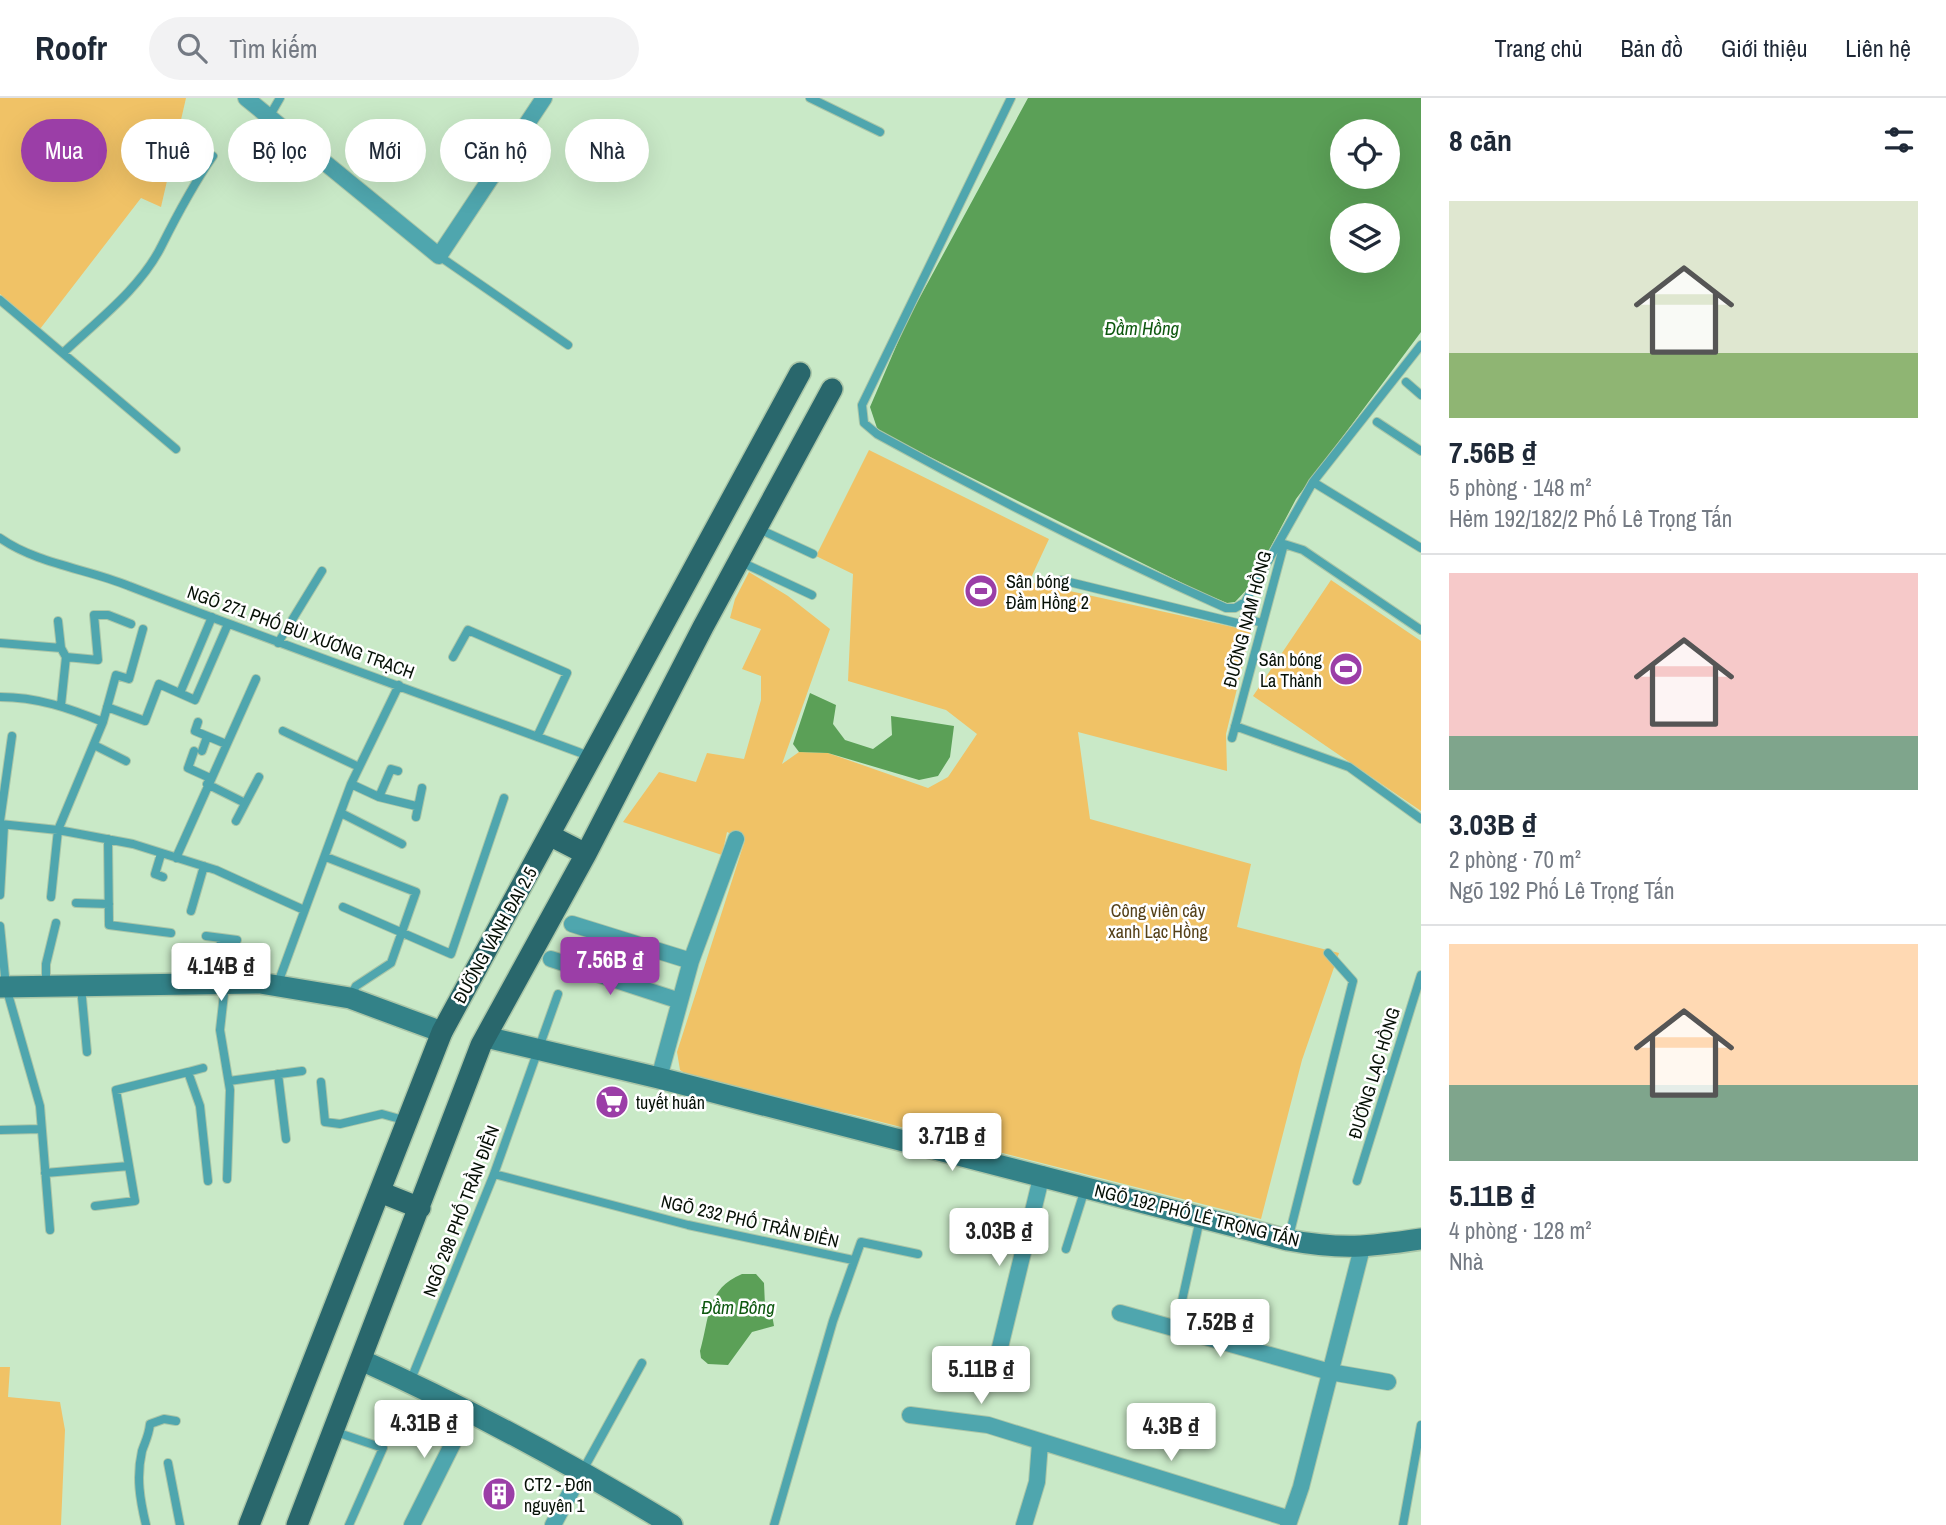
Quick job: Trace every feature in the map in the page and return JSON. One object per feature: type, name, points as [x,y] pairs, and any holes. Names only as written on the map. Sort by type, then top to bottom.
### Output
[{"type":"main road","name":"ĐƯỜNG VÀNH ĐAI 2.5","points":[[249,1525],[442,1032],[800,373]]},
{"type":"main road","points":[[297,1525],[486,1037],[832,389]]},
{"type":"main road","points":[[754,458],[786,472]]},
{"type":"main road","points":[[549,835],[586,854]]},
{"type":"main road","points":[[380,1192],[420,1208]]},
{"type":"street","points":[[246,98],[439,256],[544,98]]},
{"type":"street","points":[[659,1077],[691,961],[736,839]]},
{"type":"street","points":[[572,924],[691,961]]},
{"type":"street","points":[[551,959],[680,1001]]},
{"type":"street","points":[[3,987],[222,982],[278,986],[350,998],[442,1032]]},
{"type":"street","name":"NGÕ 192 PHỐ LÊ TRỌNG TẤN","points":[[486,1037],[659,1077],[1042,1174],[1200,1219],[1288,1240],[1331,1248],[1362,1248],[1421,1239]]},
{"type":"street","points":[[994,1372],[1042,1174]]},
{"type":"street","points":[[910,1415],[988,1426],[1289,1522],[1301,1487],[1362,1248]]},
{"type":"street","points":[[1120,1313],[1330,1372],[1388,1382]]},
{"type":"street","points":[[360,1360],[470,1411],[582,1471],[672,1525]]},
{"type":"street","points":[[412,1525],[470,1411]]},
{"type":"street","points":[[1024,1525],[1037,1482],[1040,1443]]},
{"type":"street","points":[[553,1525],[582,1471]]},
{"type":"lane","points":[[269,117],[280,98]]},
{"type":"lane","points":[[810,98],[880,132]]},
{"type":"lane","points":[[1011,98],[862,405],[864,423],[877,434],[967,483],[1226,608],[1235,608],[1245,601],[1313,482],[1421,345]]},
{"type":"lane","points":[[63,353],[126,293],[163,244],[195,182]]},
{"type":"lane","points":[[439,256],[568,345]]},
{"type":"lane","points":[[0,300],[176,449]]},
{"type":"lane","points":[[1406,382],[1421,395]]},
{"type":"lane","points":[[1377,422],[1421,451]]},
{"type":"lane","points":[[1313,482],[1421,548]]},
{"type":"lane","points":[[756,528],[813,554]]},
{"type":"lane","name":"NGÕ 271 PHỐ BÙI XƯƠNG TRẠCH","points":[[0,538],[16,550],[98,573],[278,643],[592,757]]},
{"type":"lane","name":"ĐƯỜNG NAM HỒNG","points":[[1232,738],[1284,544],[1303,550],[1421,630]]},
{"type":"lane","points":[[739,561],[812,595]]},
{"type":"lane","points":[[1267,561],[1278,561]]},
{"type":"lane","points":[[278,643],[323,571]]},
{"type":"lane","points":[[1061,580],[1241,624],[1244,618],[1262,623]]},
{"type":"lane","points":[[0,643],[98,660],[94,615],[108,615],[131,624]]},
{"type":"lane","points":[[180,693],[212,617]]},
{"type":"lane","points":[[58,621],[63,653],[61,705]]},
{"type":"lane","points":[[107,707],[145,721],[159,684],[195,700],[228,624]]},
{"type":"lane","points":[[51,897],[58,830],[103,722],[116,676],[129,679],[143,629]]},
{"type":"lane","points":[[453,657],[468,630],[567,673],[537,737]]},
{"type":"lane","points":[[176,858],[256,679]]},
{"type":"lane","points":[[278,986],[351,784],[399,685]]},
{"type":"lane","points":[[0,697],[20,697],[61,705],[103,722]]},
{"type":"lane","points":[[198,722],[195,731],[226,744]]},
{"type":"lane","points":[[1235,726],[1349,767],[1421,819]]},
{"type":"lane","points":[[283,731],[359,767]]},
{"type":"lane","points":[[0,895],[1,824],[12,736]]},
{"type":"lane","points":[[207,737],[188,768],[245,803]]},
{"type":"lane","points":[[94,745],[126,761]]},
{"type":"lane","points":[[379,797],[391,769],[398,771]]},
{"type":"lane","points":[[236,821],[259,777]]},
{"type":"lane","points":[[351,784],[379,797],[419,807],[416,817]]},
{"type":"lane","points":[[416,806],[422,788]]},
{"type":"lane","points":[[343,907],[451,954],[504,799]]},
{"type":"lane","points":[[341,813],[402,844]]},
{"type":"lane","points":[[1,824],[108,839],[204,866],[304,911]]},
{"type":"lane","points":[[108,839],[109,925],[171,933]]},
{"type":"lane","points":[[161,854],[155,874],[163,877]]},
{"type":"lane","points":[[326,857],[416,892],[391,962],[356,986],[350,998]]},
{"type":"lane","points":[[191,911],[204,866]]},
{"type":"lane","points":[[76,903],[109,904]]},
{"type":"lane","points":[[46,987],[46,964],[56,923]]},
{"type":"lane","points":[[0,926],[3,987],[40,1106],[50,1230]]},
{"type":"lane","points":[[206,936],[236,940]]},
{"type":"lane","points":[[221,938],[220,1030],[229,1081],[227,1179]]},
{"type":"lane","points":[[1288,1240],[1353,981],[1328,954]]},
{"type":"lane","name":"ĐƯỜNG LẠC HỒNG","points":[[1357,1181],[1421,975]]},
{"type":"lane","points":[[81,987],[87,1052]]},
{"type":"lane","name":"NGÕ 298 PHỐ TRẦN ĐIỀN","points":[[410,1382],[494,1174],[558,994]]},
{"type":"lane","points":[[95,1206],[135,1201],[116,1090],[203,1068]]},
{"type":"lane","points":[[229,1081],[302,1071]]},
{"type":"lane","points":[[188,1072],[200,1106],[208,1181]]},
{"type":"lane","points":[[278,1074],[286,1139]]},
{"type":"lane","points":[[321,1083],[324,1122],[340,1124],[382,1114],[407,1121]]},
{"type":"lane","points":[[0,1130],[40,1129]]},
{"type":"lane","points":[[45,1172],[129,1166]]},
{"type":"lane","name":"NGÕ 232 PHỐ TRẦN ĐIỀN","points":[[494,1174],[688,1225],[853,1260],[774,1525]]},
{"type":"lane","points":[[1066,1249],[1086,1187]]},
{"type":"lane","points":[[1176,1328],[1200,1219]]},
{"type":"lane","points":[[853,1260],[861,1242],[918,1254]]},
{"type":"lane","points":[[582,1471],[642,1363]]},
{"type":"lane","points":[[146,1525],[139,1495],[143,1447],[149,1438],[150,1424],[164,1419],[176,1421]]},
{"type":"lane","points":[[1403,1525],[1416,1481],[1421,1425]]},
{"type":"lane","points":[[333,1431],[383,1448],[349,1525]]},
{"type":"lane","points":[[168,1463],[180,1525]]},
{"type":"green space","points":[[0,98],[186,98],[181,119],[121,119],[121,182],[167,182],[161,207],[141,198],[40,329],[0,294]]},
{"type":"green space","name":"Công viên cây xanh Lạc Hồng","points":[[869,450],[1049,539],[1029,582],[1251,631],[1226,734],[1227,771],[1078,732],[1090,819],[1251,864],[1237,927],[1339,953],[1302,1060],[1261,1219],[854,1115],[700,1083],[680,1070],[677,1052],[745,840],[727,832],[722,855],[623,822],[659,772],[696,782],[707,753],[744,759],[761,700],[761,676],[742,669],[761,629],[730,618],[735,599],[749,572],[788,596],[830,629],[782,764],[799,752],[828,753],[928,788],[948,777],[977,734],[946,710],[848,681],[853,574],[816,556]]},
{"type":"green space","name":"Sân bóng La Thành","points":[[1331,580],[1421,641],[1421,811],[1253,696]]},
{"type":"green space","points":[[0,1367],[10,1367],[8,1397],[60,1402],[65,1430],[61,1525],[0,1525]]},
{"type":"water","name":"Đầm Hồng","points":[[1028,98],[1421,98],[1421,332],[1296,499],[1250,586],[1235,602],[1227,603],[1200,592],[878,431],[870,407],[907,321]]},
{"type":"water","points":[[810,693],[836,705],[833,724],[845,740],[873,749],[892,735],[891,716],[954,726],[950,757],[938,776],[919,780],[828,753],[799,752],[793,744]]},
{"type":"water","name":"Đầm Bông","points":[[742,1274],[756,1274],[764,1283],[765,1306],[771,1309],[774,1326],[752,1332],[728,1365],[708,1364],[701,1358],[700,1351],[711,1305],[730,1280]]},
{"type":"place","name":"Sân bóng Đầm Hồng 2","points":[[981,591]]},
{"type":"place","name":"Sân bóng La Thành","points":[[1346,669]]},
{"type":"place","name":"tuyết huân","points":[[612,1102]]},
{"type":"place","name":"CT2 - Đơn nguyên 1","points":[[499,1494]]}]
